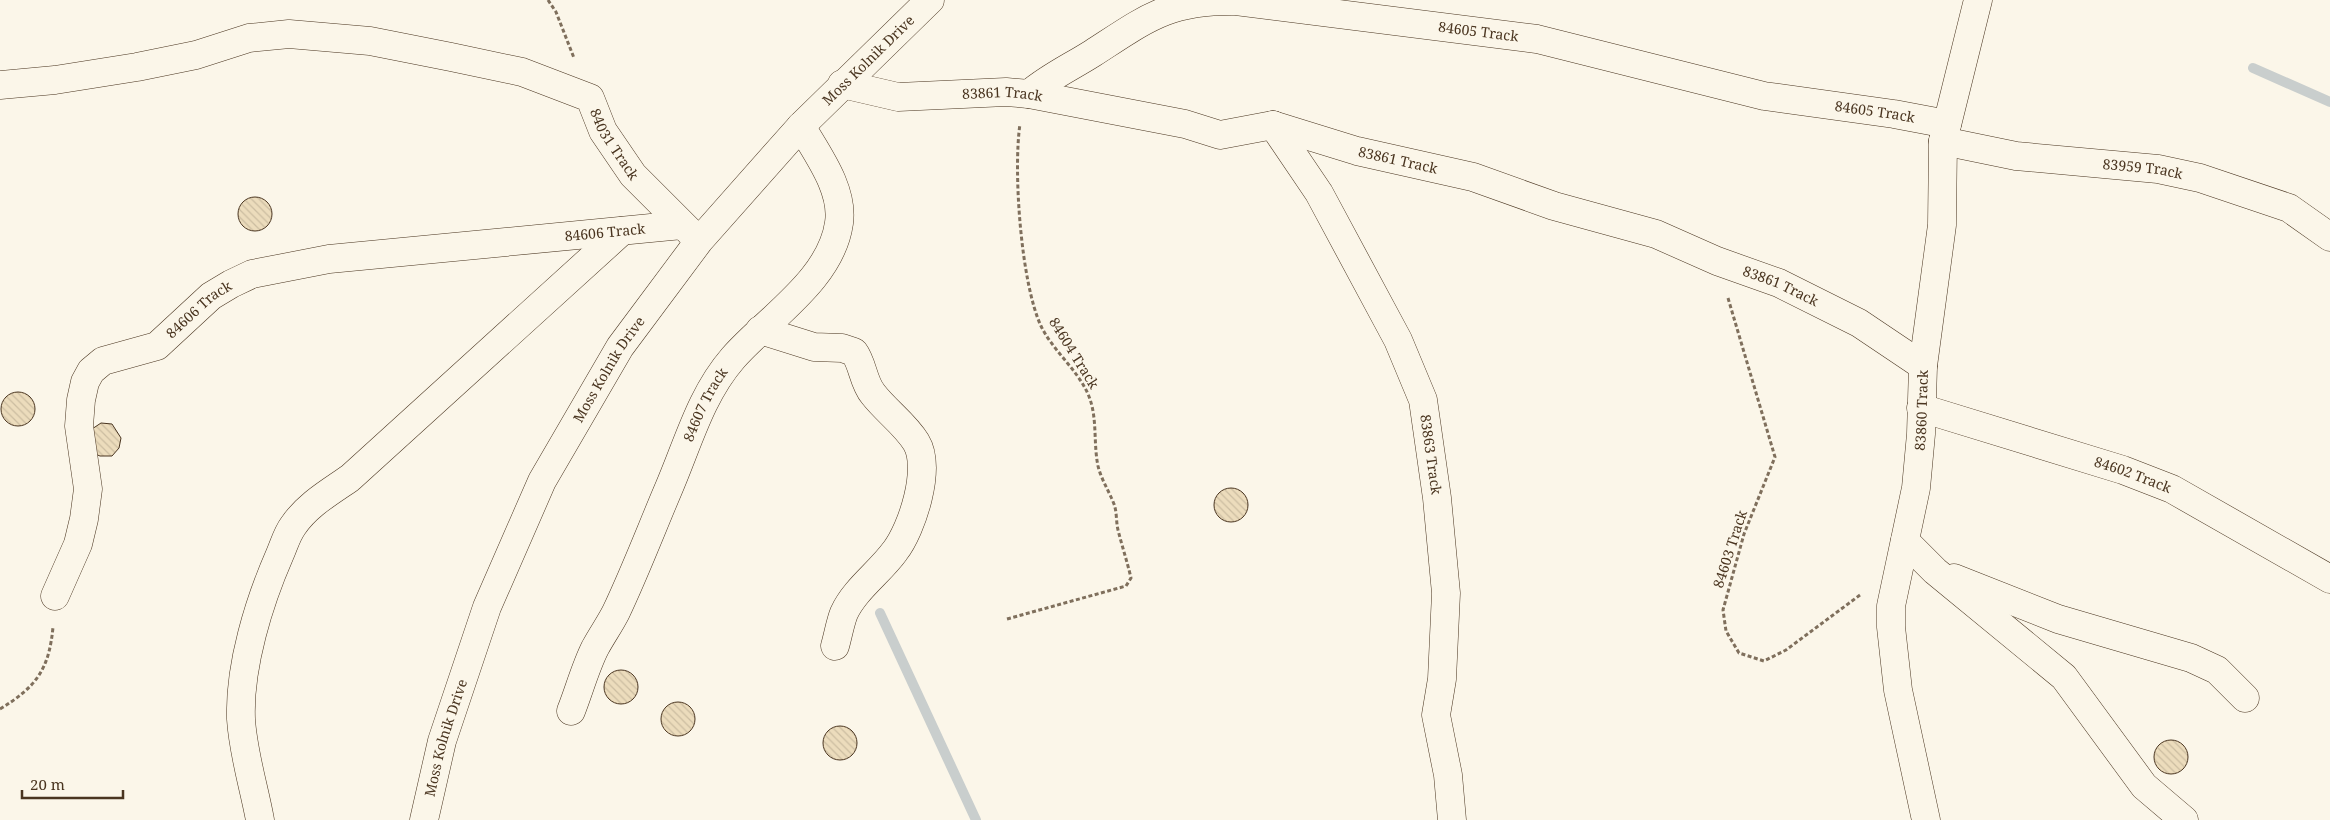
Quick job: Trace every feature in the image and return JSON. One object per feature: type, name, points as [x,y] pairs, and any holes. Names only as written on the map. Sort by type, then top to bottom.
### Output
[{"type":"street","name":"Moss Kolnik Drive","points":[[424,820],[442,741],[487,607],[542,481],[620,347],[691,233],[930,0]]},
{"type":"street","name":"83860 Track","points":[[1926,820],[1898,690],[1891,627],[1892,606],[1916,488],[1921,434],[1923,366],[1942,225],[1945,133],[1978,0]]},
{"type":"street","name":"84605 Track","points":[[1029,94],[1046,80],[1150,17],[1175,6],[1194,2],[1236,1],[1537,38],[1764,96],[1894,114],[1945,133]]},
{"type":"street","points":[[0,85],[55,80],[138,67],[196,55],[249,38],[289,34],[370,41],[460,58],[522,72],[590,98]]},
{"type":"street","name":"83861 Track","points":[[842,84],[898,97],[1006,92],[1029,94],[1185,124],[1220,135],[1273,126],[1357,151],[1473,177],[1554,206],[1590,214],[1656,234],[1717,261],[1779,284],[1859,323],[1923,366]]},
{"type":"street","name":"84031 Track","points":[[590,98],[602,131],[633,175],[691,233]]},
{"type":"street","name":"84607 Track","points":[[571,711],[595,648],[616,612],[669,489],[698,412],[719,375],[760,330],[809,283],[832,244],[839,223],[839,201],[832,181],[801,126]]},
{"type":"street","name":"83863 Track","points":[[1273,126],[1328,210],[1398,340],[1423,400],[1437,498],[1446,593],[1442,679],[1436,715],[1448,775],[1452,820]]},
{"type":"street","name":"83959 Track","points":[[1945,133],[2016,156],[2158,169],[2200,178],[2262,197],[2326,225]]},
{"type":"street","points":[[260,820],[243,742],[241,717],[244,677],[258,614],[269,579],[292,526],[314,503],[350,478],[622,231]]},
{"type":"street","name":"84606 Track","points":[[55,596],[78,544],[84,519],[88,489],[79,426],[81,400],[85,382],[99,363],[157,346],[211,296],[252,274],[329,259],[622,231],[691,233]]},
{"type":"street","points":[[760,330],[814,347],[842,348],[854,352],[871,392],[917,443],[921,455],[919,496],[904,536],[896,550],[854,598],[844,613],[835,646]]},
{"type":"street","name":"84602 Track","points":[[1921,408],[2123,470],[2172,489],[2330,579]]},
{"type":"street","points":[[1905,541],[1935,571],[2064,677],[2144,786],[2184,820]]},
{"type":"street","points":[[1935,571],[2067,622],[2191,658],[2217,670],[2245,698]]},
{"type":"path","name":"84031 Track","points":[[548,0],[556,12],[590,98]]},
{"type":"path","name":"84604 Track","points":[[1007,619],[1126,586],[1131,578],[1118,529],[1114,505],[1098,465],[1095,421],[1088,394],[1052,346],[1041,325],[1024,258],[1017,149],[1020,124],[1029,94]]},
{"type":"path","name":"84603 Track","points":[[1717,261],[1775,457],[1744,534],[1730,580],[1723,610],[1726,631],[1739,653],[1764,662],[1786,650],[1862,593]]},
{"type":"path","points":[[0,709],[25,694],[43,671],[51,645],[55,596]]},
{"type":"building","points":[[255,197],[267,202],[272,214],[267,226],[255,231],[243,226],[238,214],[243,202]]},
{"type":"building","points":[[18,392],[30,397],[35,409],[30,421],[18,426],[6,421],[1,409],[6,397]]},
{"type":"building","points":[[101,423],[112,424],[121,438],[119,448],[112,456],[95,454],[92,429]]},
{"type":"building","points":[[1231,488],[1243,493],[1248,505],[1243,517],[1231,522],[1219,517],[1214,505],[1219,493]]},
{"type":"building","points":[[621,670],[633,675],[638,687],[633,699],[621,704],[609,699],[604,687],[609,675]]},
{"type":"building","points":[[678,702],[690,707],[695,719],[690,731],[678,736],[666,731],[661,719],[666,707]]},
{"type":"building","points":[[840,726],[852,731],[857,743],[852,755],[840,760],[828,755],[823,743],[828,731]]},
{"type":"building","points":[[2171,740],[2183,745],[2188,757],[2183,769],[2171,774],[2159,769],[2154,757],[2159,745]]},
{"type":"waterway","points":[[2253,68],[2330,102]]},
{"type":"waterway","points":[[880,613],[976,820]]}]
